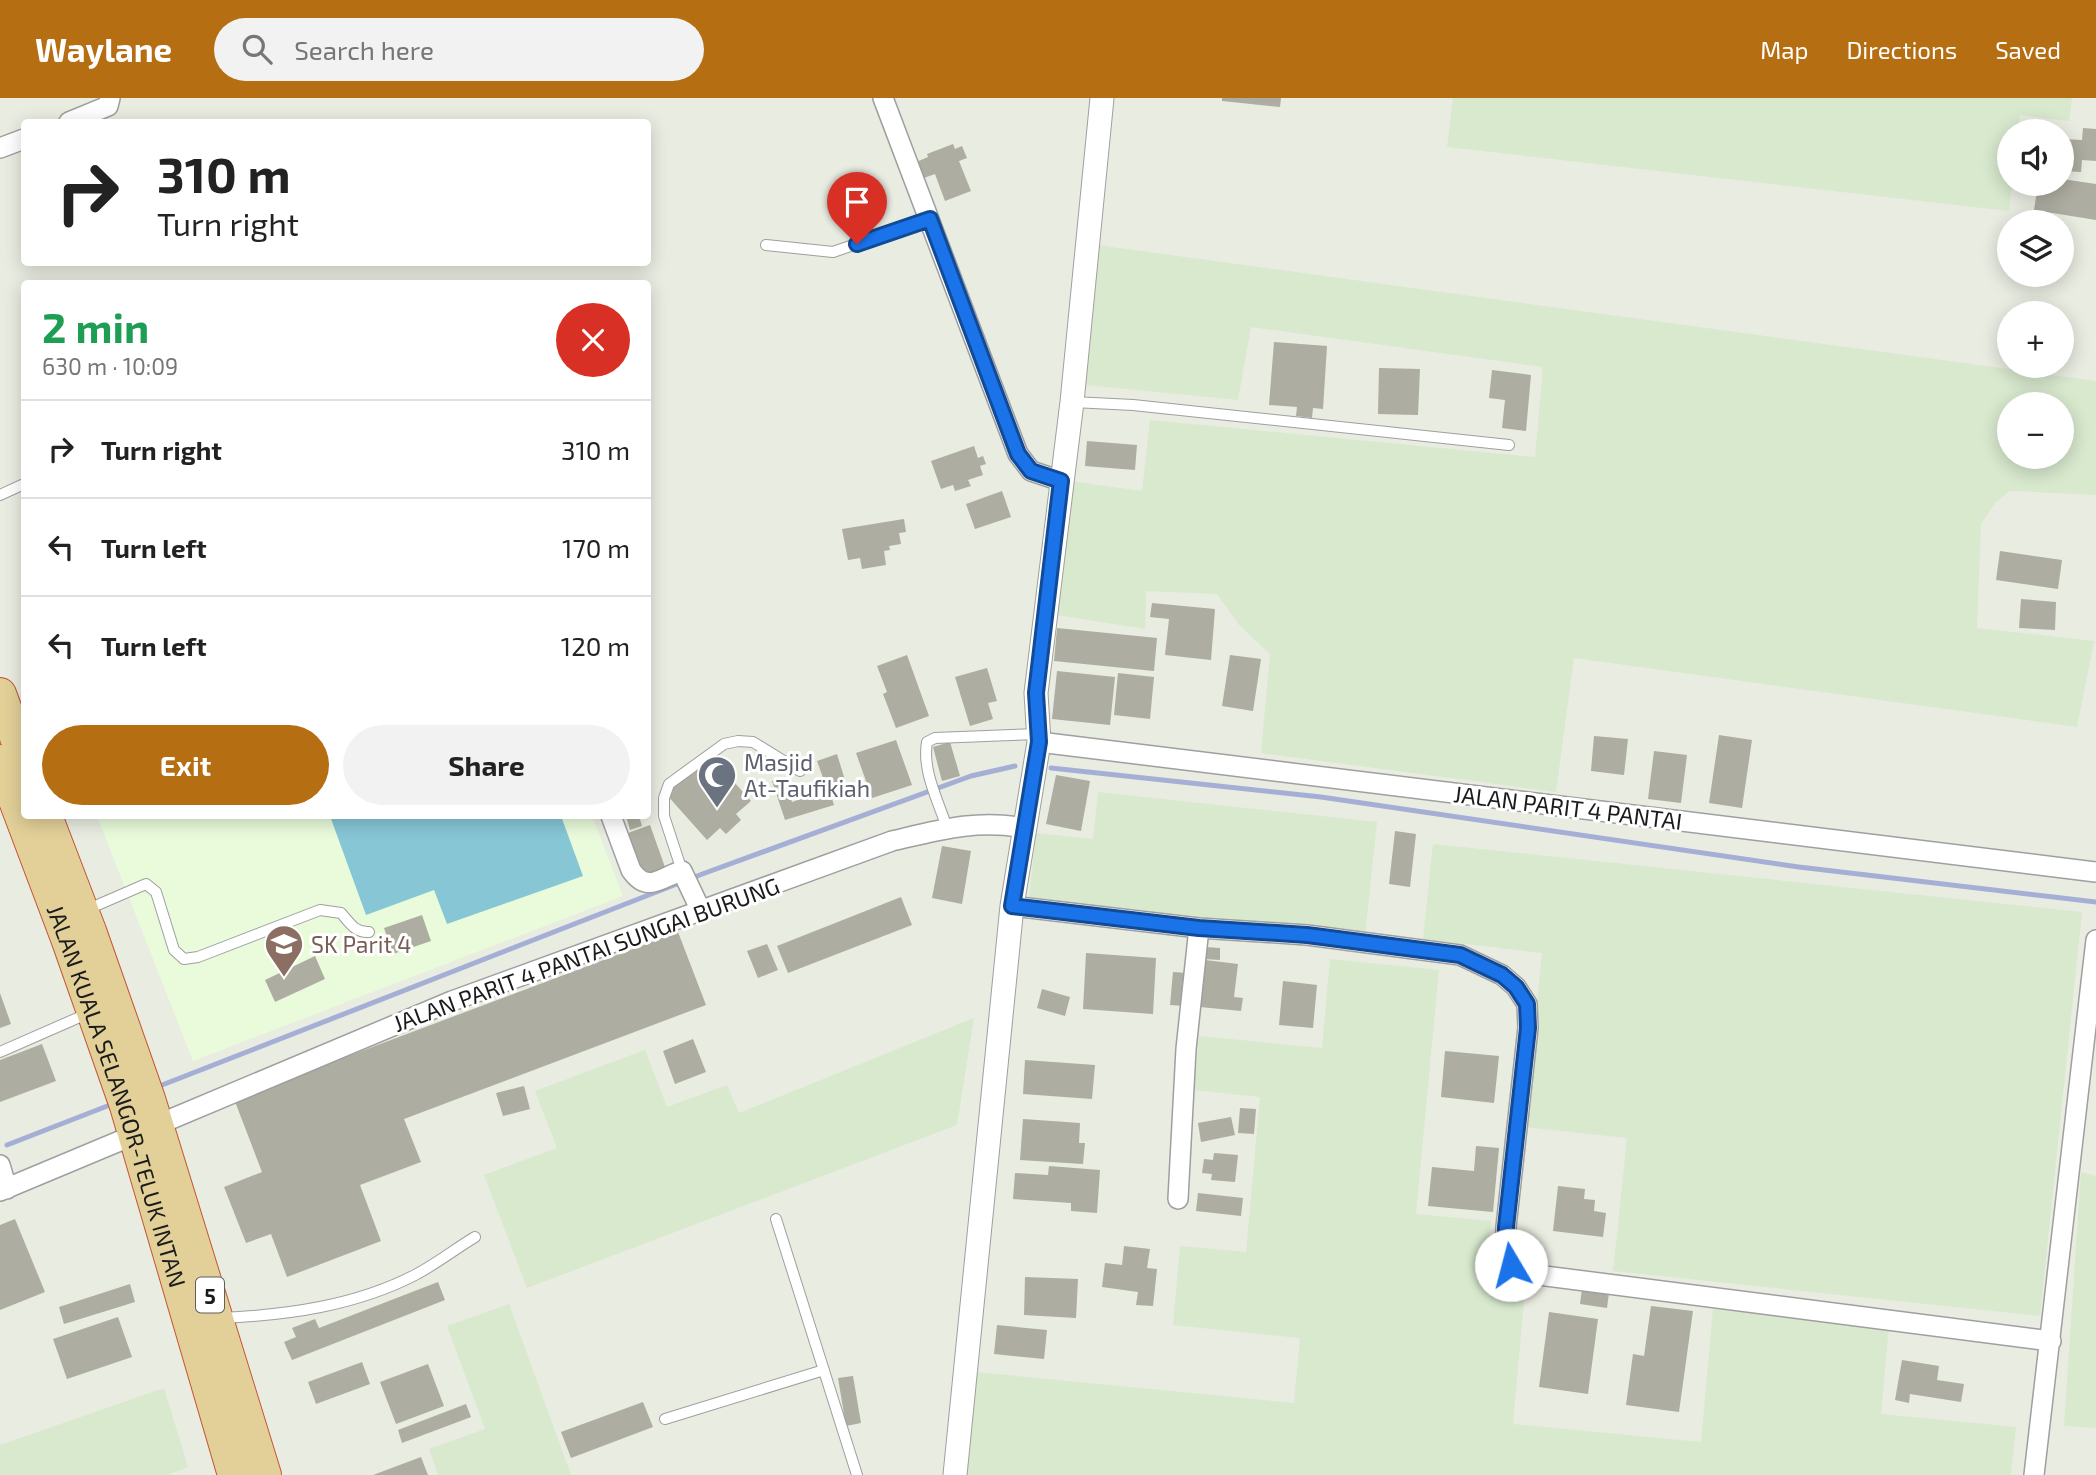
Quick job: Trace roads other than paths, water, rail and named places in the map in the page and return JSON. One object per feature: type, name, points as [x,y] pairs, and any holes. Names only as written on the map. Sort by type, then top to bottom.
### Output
[{"type":"highway","points":[[12,711],[21,747]]},
{"type":"highway","name":"JALAN KUALA SELANGOR-TELUK INTAN","points":[[0,761],[21,818]]},
{"type":"highway","name":"JALAN KUALA SELANGOR-TELUK INTAN","points":[[21,819],[93,1012],[116,1040]]},
{"type":"highway","name":"JALAN KUALA SELANGOR-TELUK INTAN","points":[[47,819],[83,911],[116,1040],[217,1318],[265,1475]]},
{"type":"highway","name":"JALAN KUALA SELANGOR-TELUK INTAN","points":[[142,1116],[234,1475]]},
{"type":"street","points":[[76,119],[108,106],[110,98]]},
{"type":"street","points":[[883,98],[1018,454],[1031,471],[1061,481]]},
{"type":"street","points":[[954,1475],[1012,906],[1039,738],[1036,693],[1072,402],[1101,98]]},
{"type":"street","points":[[0,148],[21,140]]},
{"type":"street","name":"JALAN PARIT 4 PANTAI","points":[[1039,738],[2096,872]]},
{"type":"street","points":[[612,819],[636,877],[646,882],[658,883],[686,880],[701,911]]},
{"type":"street","name":"JALAN PARIT 4 PANTAI SUNGAI BURUNG","points":[[4,1190],[142,1116],[892,841],[947,828],[1001,824],[1025,828]]},
{"type":"street","points":[[1012,906],[1199,928],[1307,935],[1460,955],[1502,975],[1516,987],[1527,1004],[1528,1028],[1506,1227],[1506,1251],[1511,1265],[1522,1273],[2051,1341]]},
{"type":"street","points":[[1178,1199],[1186,1049],[1199,928]]},
{"type":"street","points":[[2034,1475],[2096,940]]},
{"type":"street","points":[[0,1165],[4,1190]]},
{"type":"lane","points":[[766,245],[833,252],[930,219]]},
{"type":"lane","points":[[1072,402],[1133,405],[1509,445]]},
{"type":"lane","points":[[0,495],[21,485]]},
{"type":"lane","points":[[947,828],[930,782],[925,755],[927,741],[935,738],[1039,738]]},
{"type":"lane","points":[[686,880],[664,816],[664,798],[669,784],[724,744],[738,741],[753,742],[800,771]]},
{"type":"lane","points":[[83,911],[146,884],[156,892],[174,950],[184,958],[198,957],[320,910],[341,913],[352,926],[361,932],[369,932]]},
{"type":"lane","points":[[0,1052],[93,1012]]},
{"type":"lane","points":[[776,1219],[857,1475]]},
{"type":"lane","points":[[217,1318],[266,1316],[340,1303],[415,1275],[475,1237]]},
{"type":"lane","points":[[665,1419],[824,1370]]},
{"type":"waterway","points":[[157,1087],[705,873],[971,776],[1015,766]]},
{"type":"waterway","points":[[1051,768],[1321,797],[1799,867],[2096,902]]},
{"type":"waterway","points":[[7,1145],[115,1103]]},
{"type":"place","name":"Masjid At-Taufikiah","points":[[717,809]]},
{"type":"place","name":"SK Parit 4","points":[[284,978]]}]
